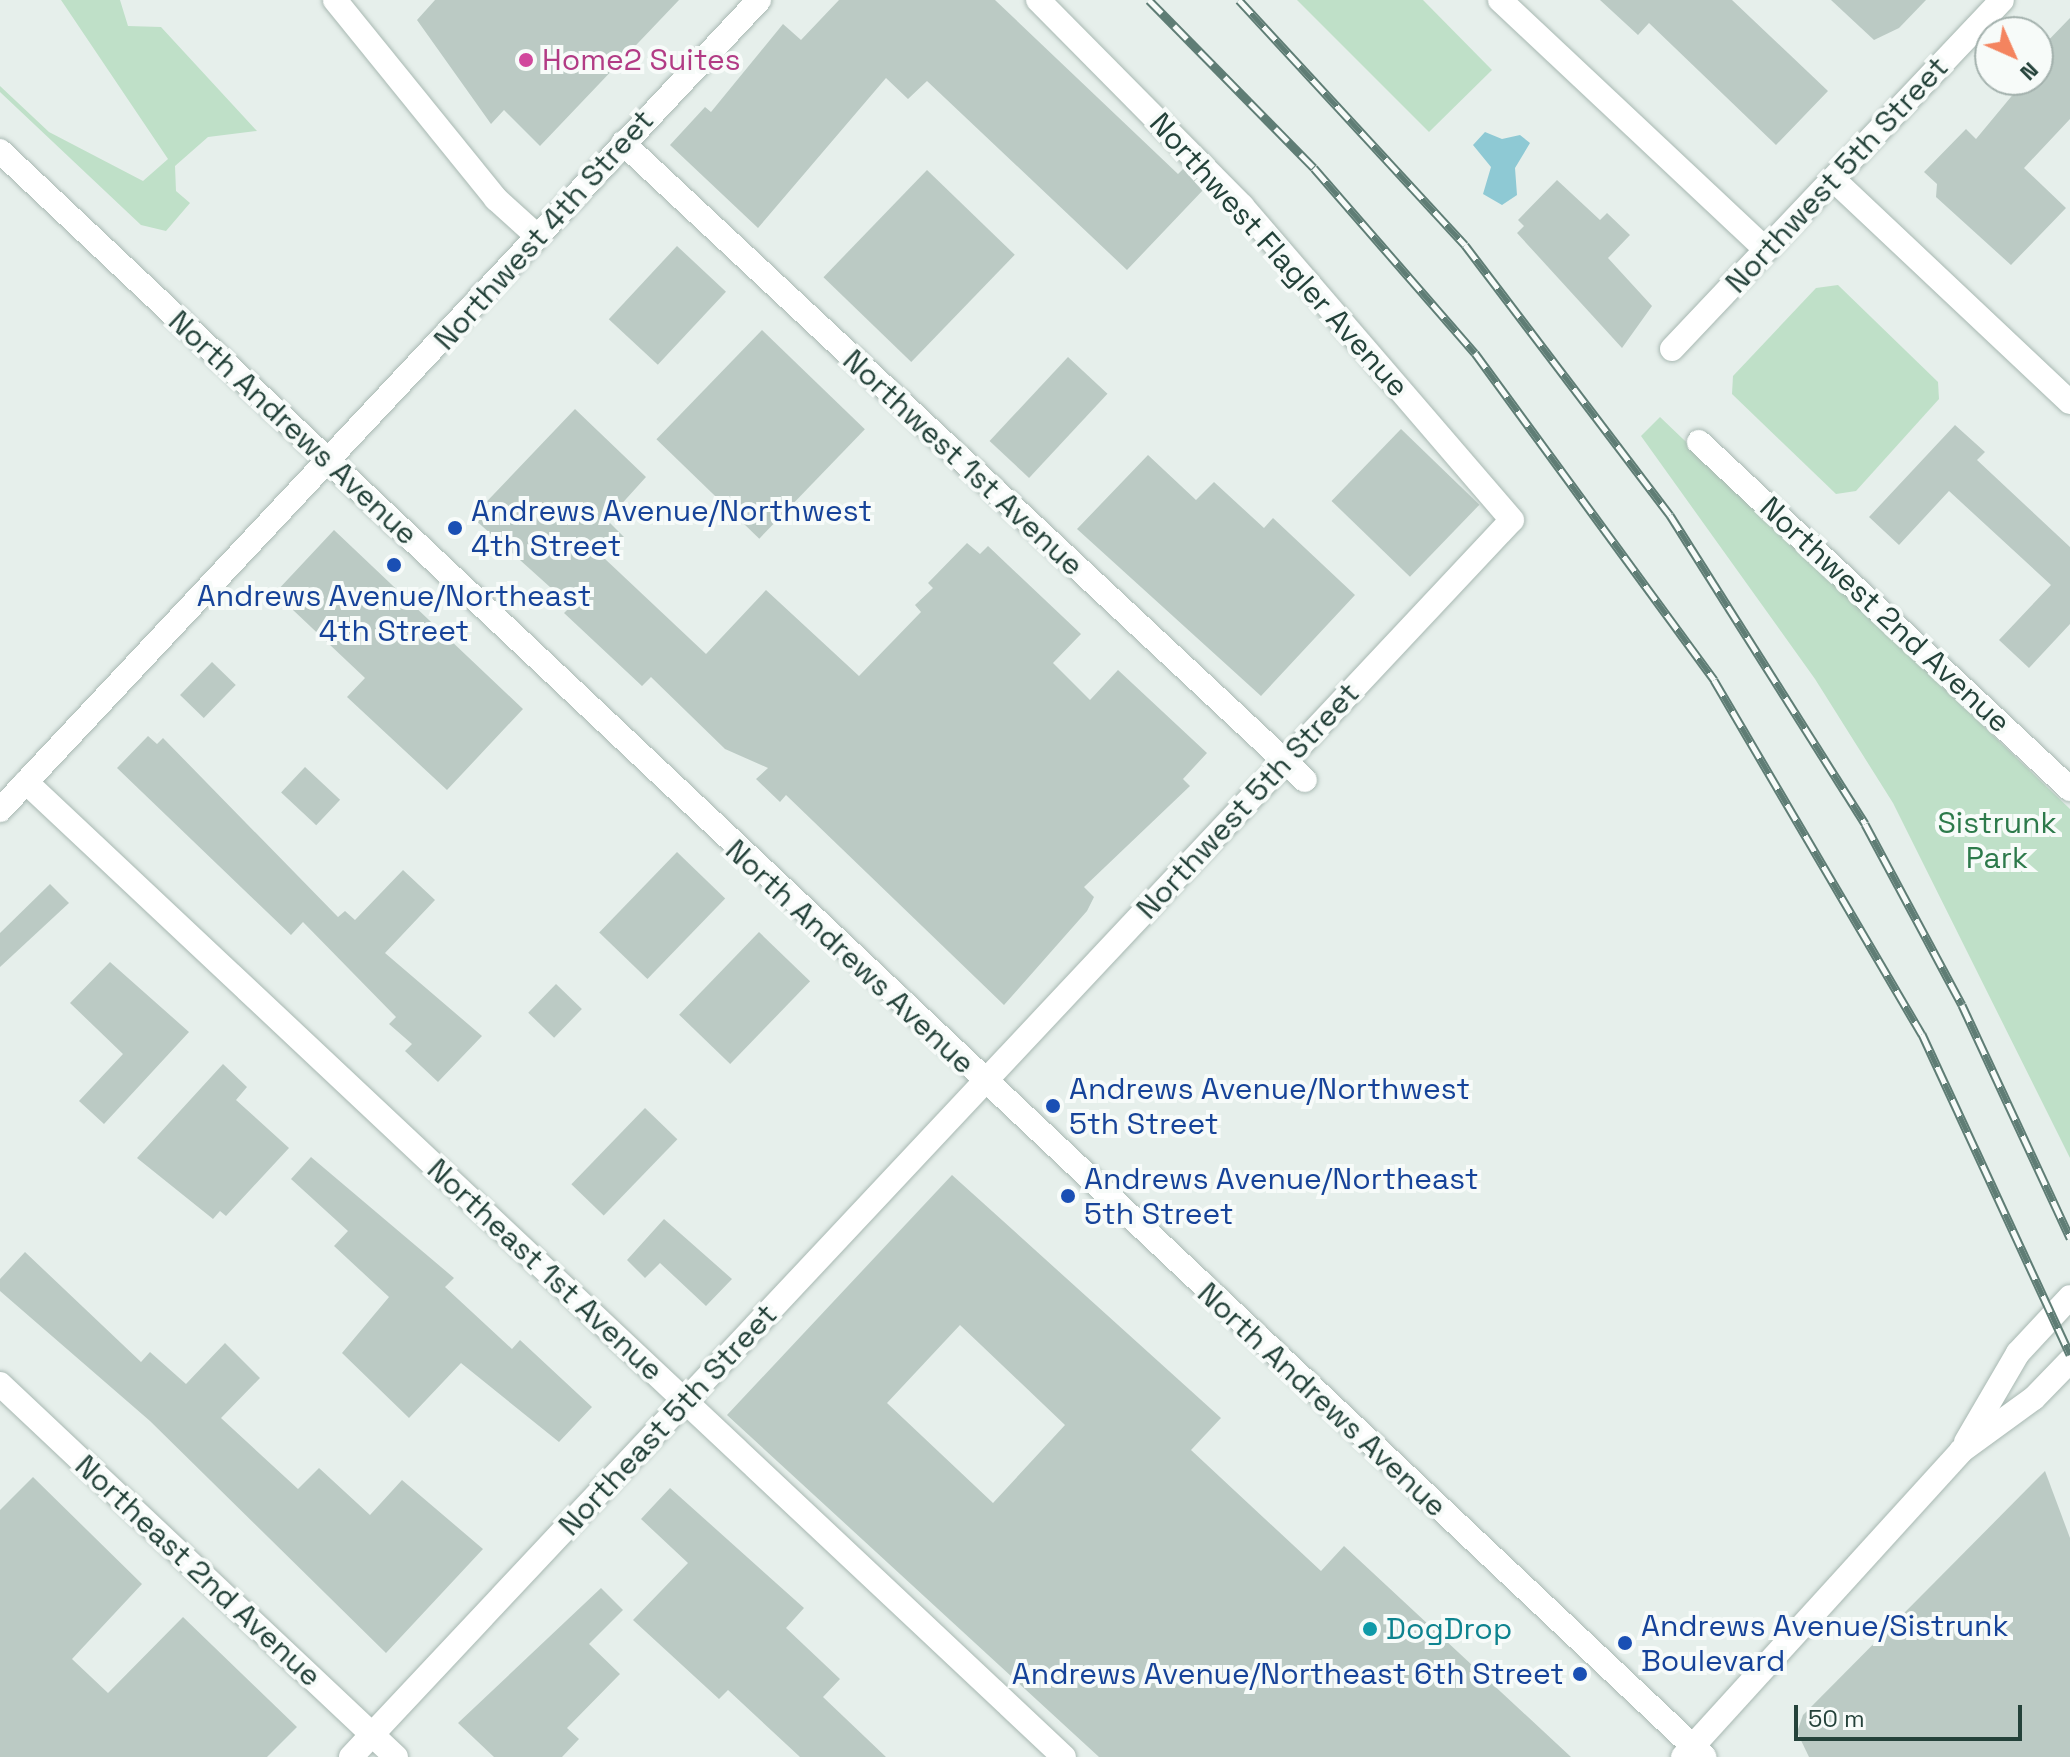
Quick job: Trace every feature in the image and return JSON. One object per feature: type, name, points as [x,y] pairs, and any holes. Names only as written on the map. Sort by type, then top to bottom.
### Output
[{"type":"street","points":[[335,0],[496,199],[537,236]]},
{"type":"street","name":"Northwest 4th Street","points":[[0,810],[331,462],[623,143],[759,0]]},
{"type":"street","name":"Northwest Flagler Avenue","points":[[1038,0],[1242,206],[1512,520]]},
{"type":"street","points":[[1500,0],[1766,250]]},
{"type":"street","name":"Northwest 5th Street","points":[[1672,349],[2002,0]]},
{"type":"street","name":"Northwest 1st Avenue","points":[[623,143],[1282,763],[1305,780]]},
{"type":"street","name":"North Andrews Avenue","points":[[0,151],[1692,1752]]},
{"type":"street","points":[[1833,179],[2070,402]]},
{"type":"street","name":"Northwest 2nd Avenue","points":[[1699,442],[2070,789]]},
{"type":"street","name":"Northwest 5th Street","points":[[984,1083],[1512,520]]},
{"type":"street","name":"Northeast 1st Avenue","points":[[26,782],[1064,1757]]},
{"type":"street","name":"Northeast 5th Street","points":[[351,1757],[984,1083]]},
{"type":"street","points":[[1664,1757],[1692,1752],[1961,1451],[2018,1353],[2070,1297]]},
{"type":"street","points":[[1961,1451],[2034,1398],[2070,1361]]},
{"type":"street","name":"Northeast 2nd Avenue","points":[[0,1384],[396,1757]]},
{"type":"green space","points":[[61,0],[120,0],[128,26],[161,27],[257,131],[208,137],[175,166],[176,191],[190,203],[166,231],[141,225],[0,92],[0,86],[49,132],[143,181],[168,159]]},
{"type":"green space","points":[[1297,0],[1423,0],[1492,70],[1429,132]]},
{"type":"green space","points":[[1838,285],[1938,382],[1939,399],[1856,491],[1836,494],[1732,394],[1733,376],[1816,288]]},
{"type":"green space","name":"Sistrunk Park","points":[[1660,417],[2070,809],[2070,1158],[1893,803],[1815,679],[1641,436]]},
{"type":"water","points":[[1485,132],[1502,139],[1520,135],[1530,143],[1515,168],[1517,195],[1502,205],[1483,194],[1491,167],[1473,145]]},
{"type":"building","points":[[435,0],[679,0],[540,146],[504,110],[491,124],[417,20]]},
{"type":"building","points":[[839,0],[995,0],[1178,174],[1184,168],[1204,189],[1127,270],[927,81],[908,99],[886,78],[758,228],[670,145],[705,107],[711,112],[783,24],[801,40]]},
{"type":"building","points":[[1600,0],[1732,0],[1828,91],[1776,145],[1649,23],[1638,35]]},
{"type":"building","points":[[1831,0],[1926,0],[1899,28],[1874,40]]},
{"type":"building","points":[[2070,18],[2070,119],[2024,168],[2066,208],[2011,265],[1936,197],[1937,184],[1924,172],[1966,129],[1976,139],[2012,96],[2054,96],[2054,34]]},
{"type":"building","points":[[927,170],[1015,255],[911,362],[823,277]]},
{"type":"building","points":[[1557,180],[1600,220],[1607,213],[1630,235],[1608,258],[1652,306],[1622,348],[1517,233],[1524,226],[1518,220]]},
{"type":"building","points":[[677,246],[726,292],[658,365],[609,319]]},
{"type":"building","points":[[762,330],[865,429],[759,539],[656,439]]},
{"type":"building","points":[[1068,357],[1107,394],[1029,478],[990,441]]},
{"type":"building","points":[[575,409],[646,477],[607,520],[624,537],[604,558],[706,654],[766,590],[859,676],[921,612],[915,605],[933,588],[928,583],[967,543],[980,554],[988,546],[1081,634],[1053,663],[1090,700],[1118,670],[1207,753],[1183,779],[1190,786],[1084,887],[1094,897],[1087,911],[1004,1005],[786,795],[780,802],[756,779],[768,768],[725,749],[651,677],[642,686],[564,613],[571,606],[472,517]]},
{"type":"building","points":[[1955,425],[1985,452],[1977,460],[2070,547],[2070,624],[2029,668],[1999,640],[2051,585],[1949,491],[1899,545],[1869,517]]},
{"type":"building","points":[[1401,429],[1479,505],[1410,577],[1332,501]]},
{"type":"building","points":[[1148,455],[1196,500],[1214,482],[1264,528],[1273,518],[1355,595],[1261,696],[1077,529]]},
{"type":"building","points":[[334,530],[523,709],[447,790],[347,697],[365,678],[275,593]]},
{"type":"building","points":[[212,662],[236,685],[204,718],[180,695]]},
{"type":"building","points":[[148,736],[157,744],[163,738],[338,917],[345,911],[355,920],[403,870],[435,900],[385,953],[482,1036],[438,1082],[405,1051],[412,1044],[389,1024],[396,1017],[303,922],[291,935],[117,768]]},
{"type":"building","points":[[305,767],[340,800],[316,825],[281,793]]},
{"type":"building","points":[[677,852],[725,899],[647,979],[599,933]]},
{"type":"building","points":[[50,884],[69,903],[0,967],[0,933]]},
{"type":"building","points":[[759,932],[810,981],[730,1064],[679,1015]]},
{"type":"building","points":[[110,962],[189,1032],[104,1124],[79,1101],[123,1054],[70,1003]]},
{"type":"building","points":[[556,984],[582,1009],[554,1038],[528,1013]]},
{"type":"building","points":[[223,1064],[247,1087],[236,1100],[289,1148],[226,1216],[220,1211],[213,1219],[137,1158]]},
{"type":"building","points":[[645,1108],[677,1139],[604,1216],[571,1184]]},
{"type":"building","points":[[311,1157],[454,1278],[445,1287],[512,1349],[520,1340],[592,1407],[559,1442],[461,1363],[409,1418],[342,1353],[389,1297],[334,1246],[348,1231],[291,1179]]},
{"type":"building","points":[[952,1175],[1221,1418],[1191,1450],[1321,1571],[1344,1546],[1571,1757],[1099,1757],[727,1415]],"holes":[[[960,1325],[1065,1425],[993,1503],[887,1403]]]},
{"type":"building","points":[[664,1219],[732,1279],[706,1306],[660,1263],[645,1278],[627,1260]]},
{"type":"building","points":[[25,1252],[141,1362],[150,1352],[186,1384],[225,1343],[260,1378],[221,1418],[298,1489],[319,1468],[370,1515],[402,1480],[483,1549],[386,1653],[150,1421],[0,1291],[0,1279]]},
{"type":"building","points":[[2045,1471],[2070,1538],[2070,1757],[1809,1757],[1797,1732],[1803,1715]]},
{"type":"building","points":[[33,1477],[142,1584],[72,1659],[108,1693],[183,1617],[297,1727],[267,1757],[0,1757],[0,1510]]},
{"type":"building","points":[[670,1488],[804,1608],[786,1628],[840,1679],[823,1697],[886,1757],[800,1757],[728,1690],[719,1699],[633,1620],[688,1563],[641,1519]]},
{"type":"building","points":[[601,1588],[623,1610],[589,1644],[620,1674],[567,1728],[579,1739],[562,1757],[494,1757],[458,1723]]},
{"type":"railway","points":[[1149,0],[1314,168],[1475,353],[1714,680],[1922,1034],[2070,1354]]},
{"type":"railway","points":[[1239,0],[1465,245],[1670,515],[1865,824],[1962,1005],[2070,1238]]},
{"type":"place","name":"Home2 Suites","points":[[526,60]]},
{"type":"place","name":"Andrews Avenue/Northwest 4th Street","points":[[455,528]]},
{"type":"place","name":"Andrews Avenue/Northeast 4th Street","points":[[394,565]]},
{"type":"place","name":"Andrews Avenue/Northwest 5th Street","points":[[1053,1106]]},
{"type":"place","name":"Andrews Avenue/Northeast 5th Street","points":[[1068,1196]]},
{"type":"place","name":"DogDrop","points":[[1370,1629]]},
{"type":"place","name":"Andrews Avenue/Sistrunk Boulevard","points":[[1625,1643]]},
{"type":"place","name":"Andrews Avenue/Northeast 6th Street","points":[[1580,1674]]}]
